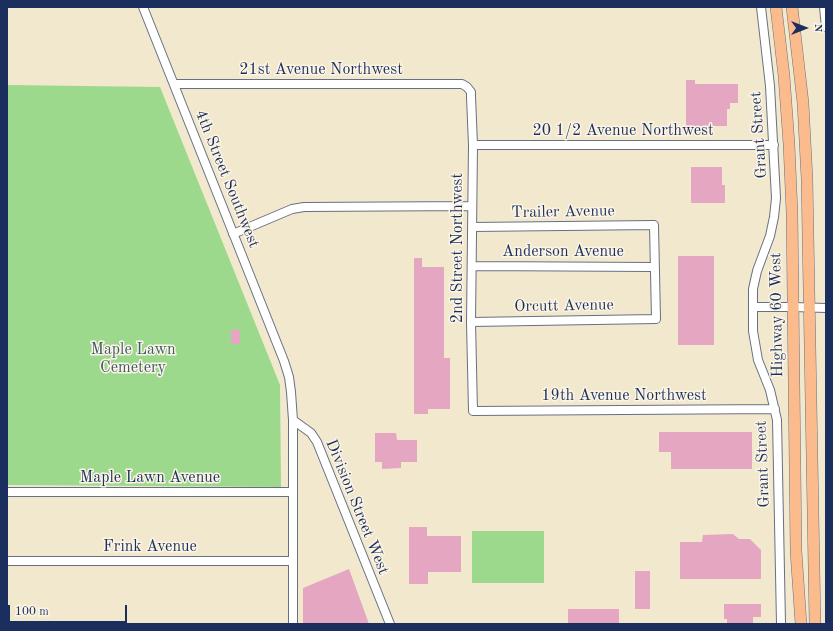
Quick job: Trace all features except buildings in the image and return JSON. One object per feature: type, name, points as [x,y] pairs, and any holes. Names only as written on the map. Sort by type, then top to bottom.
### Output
[{"type":"main road","name":"Highway 60 West","points":[[776,7],[784,76],[789,144],[793,306],[796,551],[801,624]]},
{"type":"main road","name":"Highway 60 West","points":[[792,7],[803,103],[807,179],[815,624]]},
{"type":"street","name":"4th Street Southwest","points":[[143,7],[284,361],[290,385],[293,420]]},
{"type":"street","name":"Grant Street","points":[[761,7],[770,86],[776,198],[770,236],[756,271],[753,289],[753,307],[755,346],[758,360],[770,390],[775,408],[777,428],[781,624]]},
{"type":"street","points":[[824,7],[826,27]]},
{"type":"street","name":"21st Avenue Northwest","points":[[174,84],[462,84],[467,87]]},
{"type":"street","name":"2nd Street Northwest","points":[[467,87],[471,92],[472,97],[473,145],[473,411]]},
{"type":"street","name":"20 1/2 Avenue Northwest","points":[[473,145],[774,145]]},
{"type":"street","points":[[233,234],[292,209],[304,207],[472,206]]},
{"type":"street","name":"Trailer Avenue","points":[[472,227],[654,225],[654,267]]},
{"type":"street","name":"Anderson Avenue","points":[[472,266],[654,267]]},
{"type":"street","name":"Orcutt Avenue","points":[[472,322],[656,319],[654,267]]},
{"type":"street","points":[[753,307],[793,306],[826,308]]},
{"type":"street","name":"19th Avenue Northwest","points":[[473,411],[775,408]]},
{"type":"street","points":[[293,420],[293,624]]},
{"type":"street","name":"Division Street West","points":[[293,420],[311,433],[317,442],[390,624]]},
{"type":"street","name":"Maple Lawn Avenue","points":[[7,492],[292,492]]},
{"type":"street","name":"Frink Avenue","points":[[7,561],[292,561]]},
{"type":"green space","name":"Maple Lawn Cemetery","points":[[7,85],[160,87],[280,385],[281,487],[7,485]]},
{"type":"green space","points":[[472,531],[544,531],[544,583],[472,583]]}]
